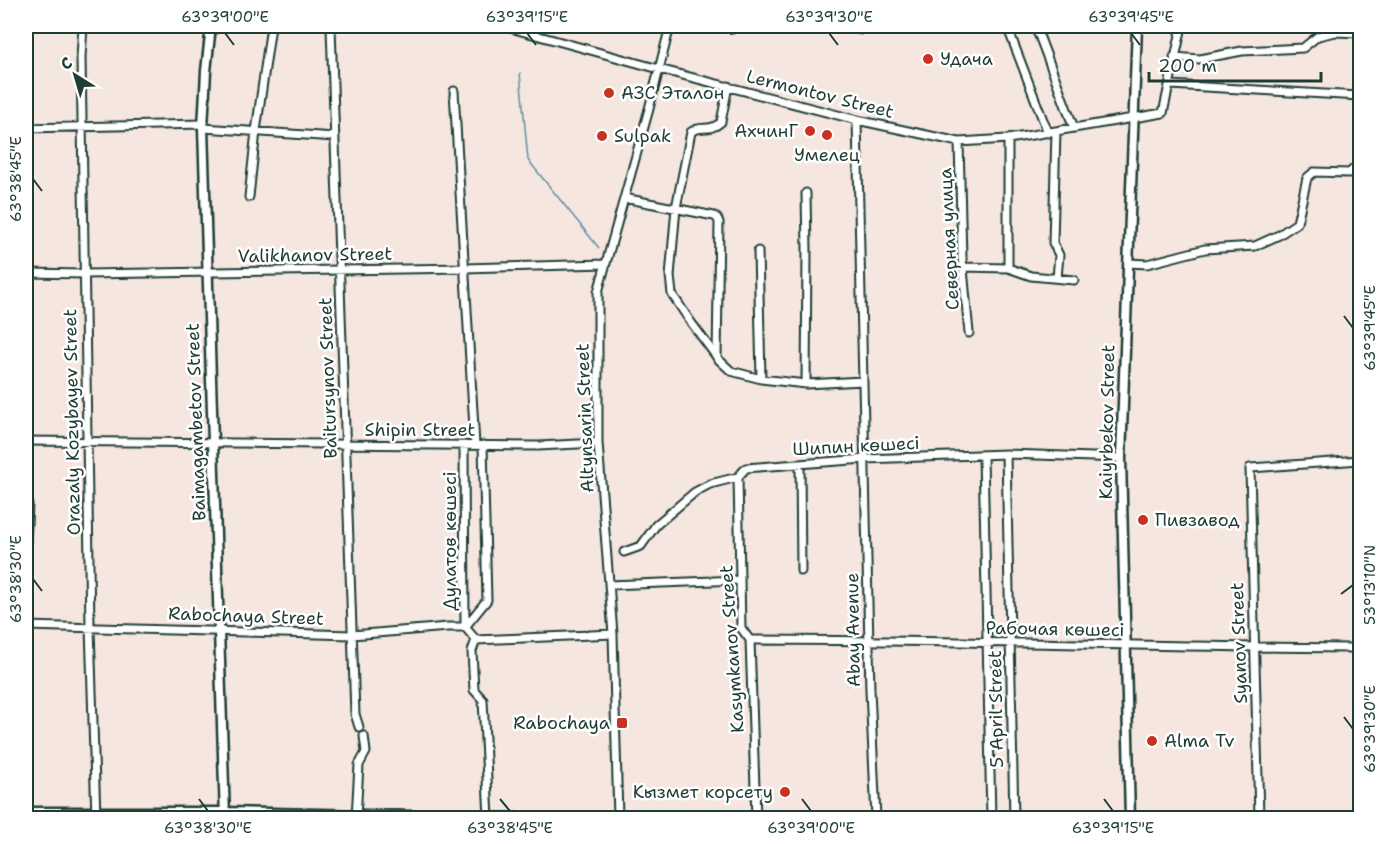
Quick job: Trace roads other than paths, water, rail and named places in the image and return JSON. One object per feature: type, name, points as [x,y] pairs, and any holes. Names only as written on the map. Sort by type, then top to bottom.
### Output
[{"type":"main road","name":"Baimagambetov Street","points":[[211,26],[203,126],[224,815]]},
{"type":"main road","name":"Kaiyrbekov Street","points":[[1130,819],[1121,458],[1137,26]]},
{"type":"main road","points":[[26,812],[95,815],[516,819]]},
{"type":"street","name":"Orazaly Kozybayev Street","points":[[83,26],[82,127],[95,815]]},
{"type":"street","points":[[249,197],[271,26]]},
{"type":"street","name":"Lermontov Street","points":[[503,26],[857,120],[959,142],[1008,139],[1163,113],[1170,85]]},
{"type":"street","name":"Altynsarin Street","points":[[618,819],[613,634],[598,443],[598,292],[670,26]]},
{"type":"street","points":[[1007,26],[1052,132],[1053,243],[1059,255],[1057,278]]},
{"type":"street","points":[[1034,26],[1074,128]]},
{"type":"street","points":[[1182,26],[1170,85],[1360,96],[1360,102]]},
{"type":"street","name":"Baitursynov Street","points":[[331,28],[355,714],[359,727]]},
{"type":"street","points":[[1174,57],[1200,58],[1242,51],[1303,48],[1318,36],[1335,32],[1360,33]]},
{"type":"street","points":[[728,86],[721,122],[716,127],[696,129],[691,132],[676,207],[670,276],[672,294],[717,358],[730,371],[761,379],[806,384],[863,381]]},
{"type":"street","name":"Дулатов көшесі","points":[[454,91],[479,445],[487,600],[470,633]]},
{"type":"street","name":"Abay Avenue","points":[[857,120],[868,640],[876,819]]},
{"type":"street","points":[[26,128],[203,126],[335,137]]},
{"type":"street","points":[[1008,139],[1008,268]]},
{"type":"street","name":"Северная улица","points":[[959,142],[963,267],[969,333]]},
{"type":"street","points":[[1128,263],[1147,264],[1204,249],[1255,246],[1297,224],[1307,178],[1314,172],[1349,173],[1360,163]]},
{"type":"street","points":[[806,193],[806,384]]},
{"type":"street","points":[[624,198],[676,207],[717,218],[719,222],[717,358]]},
{"type":"street","points":[[758,251],[761,379]]},
{"type":"street","name":"Valikhanov Street","points":[[26,273],[85,274],[605,264]]},
{"type":"street","points":[[963,267],[1008,268],[1031,276],[1074,280]]},
{"type":"street","name":"Shipin Street","points":[[26,441],[538,446],[598,443]]},
{"type":"street","name":"Дулатов көшесі","points":[[464,445],[470,633],[474,690],[483,700],[489,818]]},
{"type":"street","name":"Шипин көшесі","points":[[624,552],[641,546],[656,525],[695,492],[710,484],[738,477],[747,468],[865,459],[1005,454],[1121,458]]},
{"type":"street","name":"5 April Street","points":[[1005,454],[1014,819]]},
{"type":"street","name":"5 April Street","points":[[983,455],[991,819]]},
{"type":"street","name":"Syanov Street","points":[[1259,819],[1250,468],[1360,460]]},
{"type":"street","points":[[800,464],[801,571]]},
{"type":"street","name":"Kasymkanov Street","points":[[738,477],[741,628],[750,640],[756,819]]},
{"type":"street","points":[[26,545],[28,504]]},
{"type":"street","points":[[609,585],[740,580]]},
{"type":"street","name":"Rabochaya Street","points":[[26,626],[352,635],[448,627],[470,633]]},
{"type":"street","points":[[470,633],[613,634]]},
{"type":"street","name":"Рабочая көшесі","points":[[750,640],[1360,648]]},
{"type":"street","points":[[356,817],[359,765],[366,752],[364,736]]},
{"type":"waterway","points":[[520,73],[528,160],[599,248]]},
{"type":"place","name":"Удача","points":[[928,59]]},
{"type":"place","name":"АЗС Эталон","points":[[609,93]]},
{"type":"place","name":"АхчинГ","points":[[810,131]]},
{"type":"place","name":"Умелец","points":[[827,135]]},
{"type":"place","name":"Sulpak","points":[[602,136]]},
{"type":"place","name":"Пивзавод","points":[[1143,520]]},
{"type":"place","name":"Rabochaya","points":[[622,723]]},
{"type":"place","name":"Alma Tv","points":[[1152,741]]},
{"type":"place","name":"Кызмет корсету","points":[[785,792]]}]
